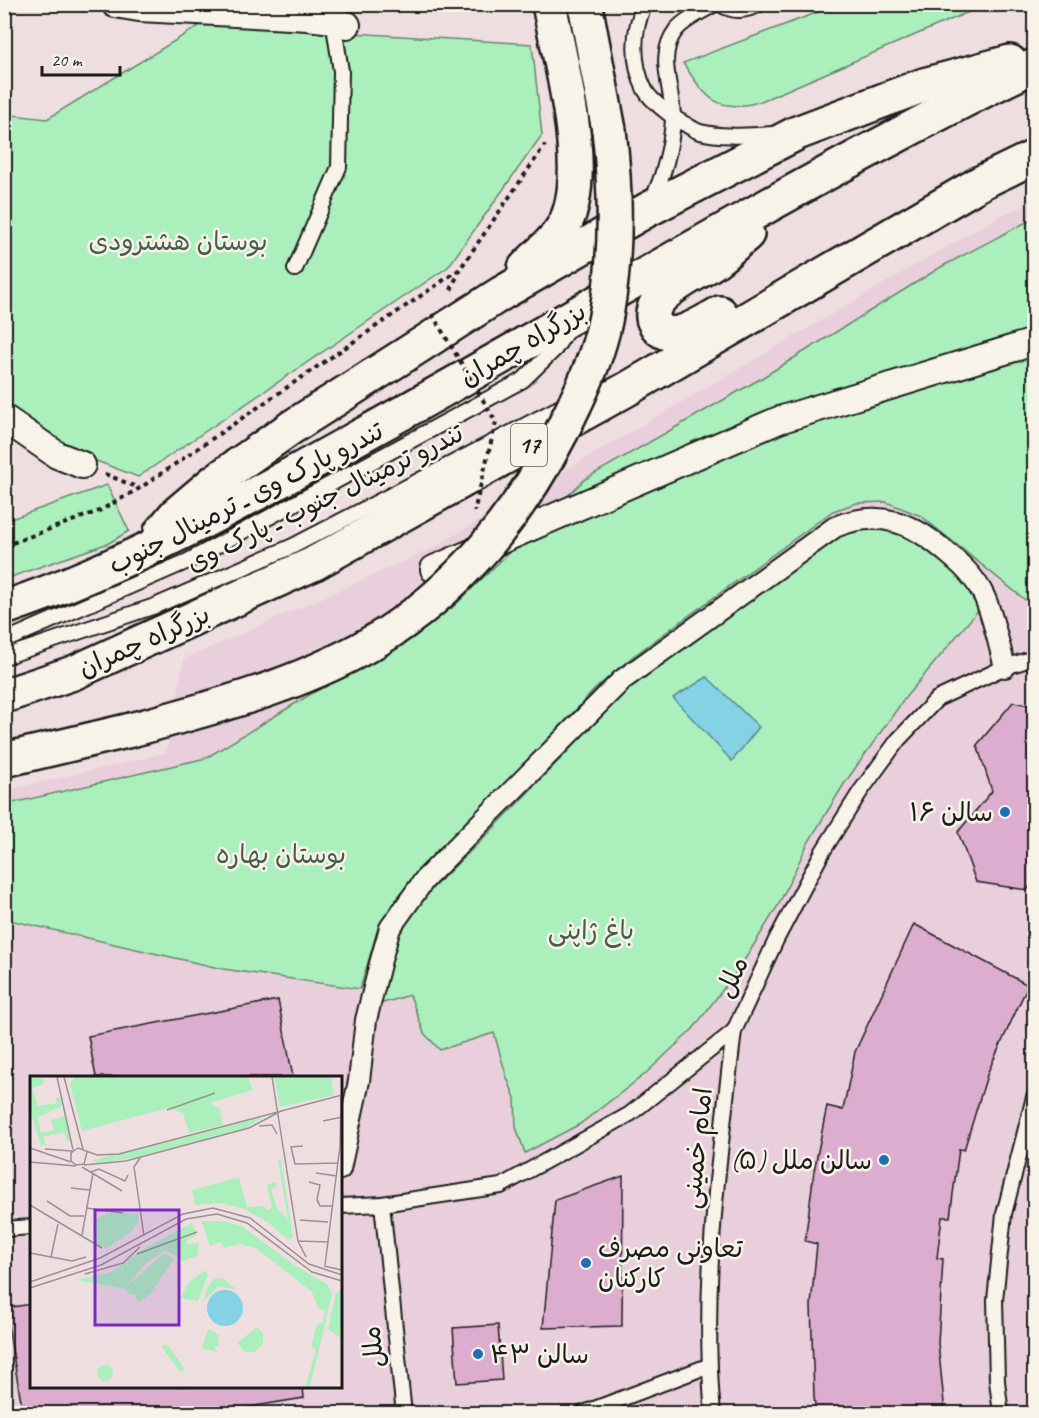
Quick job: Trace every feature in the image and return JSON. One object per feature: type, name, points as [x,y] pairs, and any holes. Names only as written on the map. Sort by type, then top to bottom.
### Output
[{"type":"highway","points":[[502,293],[562,229],[572,209],[576,165],[570,110],[549,4]]},
{"type":"highway","points":[[4,760],[130,730],[257,694],[297,680],[344,658],[388,633],[429,603],[461,573],[506,522],[545,464],[584,386],[601,336],[612,276],[614,196],[609,130],[585,4]]},
{"type":"highway","points":[[148,548],[176,514],[215,481],[292,427],[502,293],[647,210],[798,133],[924,85],[1035,55]]},
{"type":"highway","name":"بزرگراه چمران","points":[[4,608],[52,592],[259,493],[802,186],[961,102],[1035,66]]},
{"type":"highway","name":"بزرگراه چمران","points":[[4,696],[74,673],[313,564],[629,388],[982,182],[1035,157]]},
{"type":"highway","points":[[802,186],[716,261],[665,294],[657,302],[653,312],[653,321],[660,330],[671,334],[682,332],[742,303],[856,257]]},
{"type":"street","points":[[115,4],[139,8],[340,23]]},
{"type":"street","points":[[434,569],[779,420],[1035,342]]},
{"type":"street","points":[[4,418],[57,455],[82,465]]},
{"type":"street","points":[[342,1160],[359,1081],[366,1020],[390,928],[425,879],[622,680],[835,527],[852,520],[866,518],[897,521],[912,528],[929,537],[962,564],[986,598],[1005,667]]},
{"type":"lane","points":[[645,4],[635,37],[638,72],[646,92],[673,118],[699,132],[737,136],[798,133]]},
{"type":"lane","points":[[647,210],[662,179],[669,153],[673,118],[667,79],[668,47],[676,29],[715,4]]},
{"type":"lane","points":[[720,4],[727,9],[738,11],[760,4]]},
{"type":"lane","points":[[295,269],[339,167],[340,23]]},
{"type":"lane","name":"تندرو پارک وی ـ ترمینال جنوب","points":[[4,641],[188,561],[523,380],[555,349],[579,312]]},
{"type":"lane","name":"تندرو ترمینال جنوب ـ پارک وی","points":[[4,657],[155,606],[313,537],[561,406],[595,392],[629,388]]},
{"type":"lane","name":"ملل","points":[[342,1206],[382,1204],[501,1186],[630,1114],[734,1031],[776,940],[823,851],[860,792],[892,749],[937,699],[1005,667],[1035,658]]},
{"type":"lane","name":"امام خمینی","points":[[713,1413],[708,1366],[713,1210],[734,1031]]},
{"type":"lane","points":[[1001,1413],[997,1381],[995,1300],[1004,1214],[1033,1105]]},
{"type":"lane","name":"ملل","points":[[382,1204],[404,1413]]},
{"type":"lane","points":[[4,1229],[30,1227]]},
{"type":"lane","points":[[581,1413],[708,1366]]},
{"type":"path","points":[[448,296],[460,269],[570,110]]},
{"type":"path","points":[[4,546],[99,511],[140,489],[460,269]]},
{"type":"path","points":[[432,314],[496,422],[474,513]]},
{"type":"path","points":[[82,465],[140,489]]},
{"type":"shaded area","points":[[1034,202],[1034,1413],[5,1413],[4,791],[166,753],[184,659],[427,551],[1001,215]]},
{"type":"green space","points":[[837,5],[985,5],[759,102],[744,105],[732,106],[713,100],[698,85],[683,63]]},
{"type":"green space","name":"بوستان هشترودی","points":[[202,24],[532,44],[542,135],[448,267],[138,477],[73,452],[5,407],[4,114],[47,119]]},
{"type":"green space","name":"بوستان بهاره","points":[[1034,218],[1034,607],[921,516],[886,502],[857,503],[833,511],[632,657],[594,690],[490,802],[417,873],[378,928],[360,989],[223,969],[5,919],[4,805],[206,758],[452,608],[585,479],[760,379],[941,267]]},
{"type":"green space","points":[[107,485],[129,531],[109,543],[5,579],[5,521]]},
{"type":"green space","name":"باغ ژاپنی","points":[[865,523],[894,528],[953,562],[981,607],[905,698],[844,784],[808,843],[779,904],[742,964],[693,1029],[644,1075],[580,1124],[525,1153],[516,1127],[515,1098],[494,1033],[440,1050],[424,1033],[410,995],[383,1003],[373,975],[404,916],[491,831],[633,683],[846,532]]},
{"type":"water","points":[[707,677],[759,727],[732,761],[673,698]]},
{"type":"building","name":"سالن ۱۶","points":[[1013,702],[1035,706],[1035,880],[1027,890],[976,882],[958,832],[992,791],[977,745]]},
{"type":"building","name":"(۵) سالن ملل","points":[[914,924],[1028,985],[988,1072],[964,1150],[959,1149],[950,1217],[942,1217],[937,1258],[943,1259],[938,1343],[945,1413],[816,1413],[811,1305],[817,1244],[805,1241],[814,1171],[827,1106],[843,1110],[855,1052]]},
{"type":"building","points":[[278,1000],[293,1076],[96,1076],[88,1036]]},
{"type":"building","name":"تعاونی مصرف کارکنان","points":[[623,1176],[622,1326],[543,1328],[555,1200]]},
{"type":"building","points":[[30,1304],[30,1388],[303,1388],[304,1398],[212,1413],[23,1413],[5,1308]]},
{"type":"building","name":"سالن ۴۳","points":[[498,1325],[502,1380],[457,1383],[453,1328]]},
{"type":"place","name":"سالن ۱۶","points":[[1005,812]]},
{"type":"place","name":"(۵) سالن ملل","points":[[884,1160]]},
{"type":"place","name":"تعاونی مصرف کارکنان","points":[[586,1263]]},
{"type":"place","name":"سالن ۴۳","points":[[478,1354]]}]
